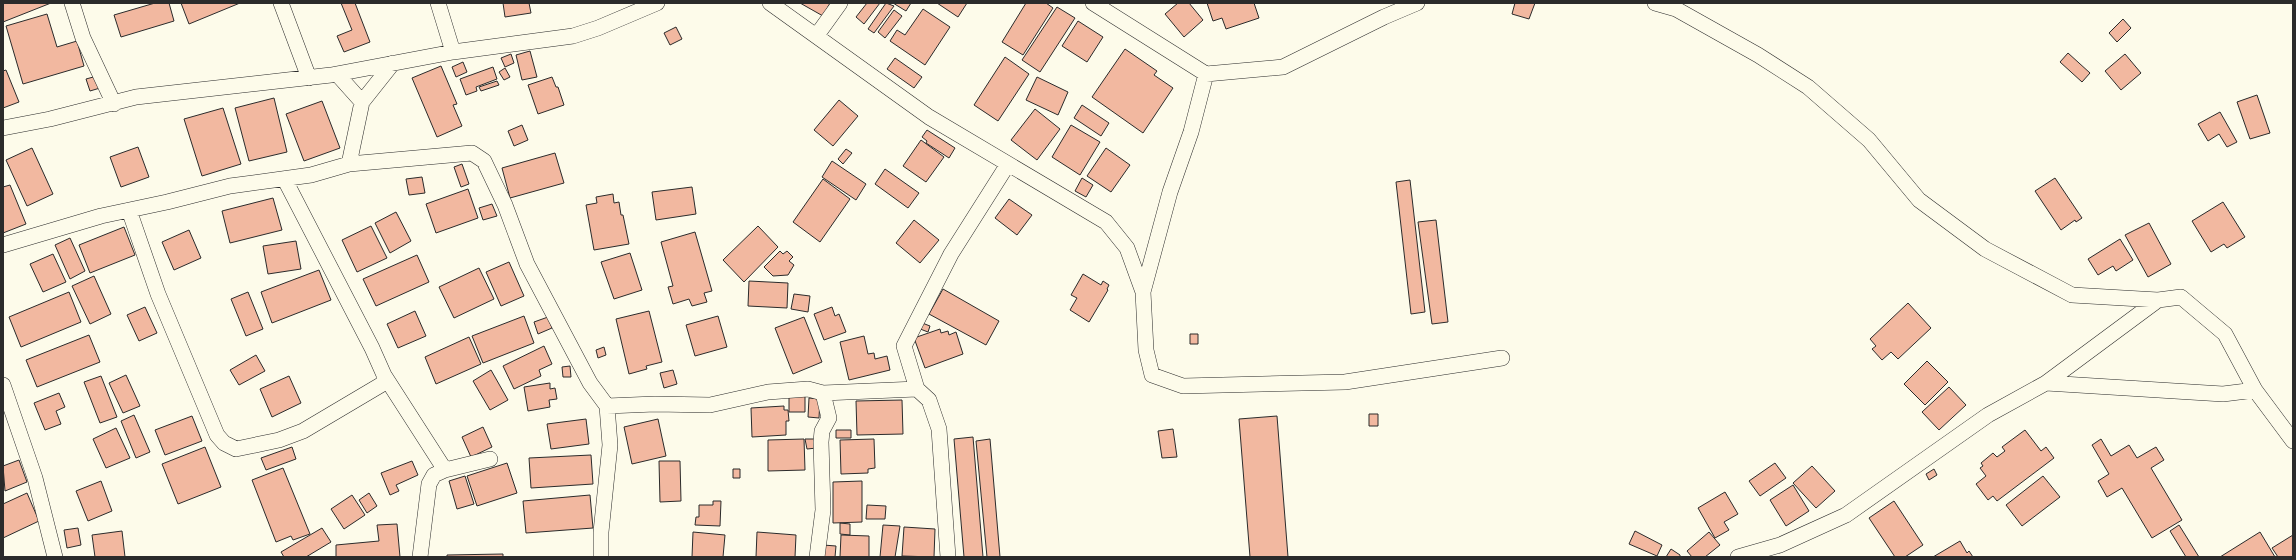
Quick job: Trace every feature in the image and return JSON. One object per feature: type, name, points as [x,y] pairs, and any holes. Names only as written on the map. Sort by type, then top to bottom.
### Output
[{"type":"street","points":[[72,3],[83,38],[114,104]]},
{"type":"street","points":[[281,3],[309,78]]},
{"type":"street","points":[[438,3],[453,52]]},
{"type":"street","points":[[3,128],[114,104],[136,97],[309,78],[453,52],[573,36],[598,28],[657,3]]},
{"type":"street","points":[[770,3],[817,35],[929,117],[1106,222],[1127,248],[1143,292],[1146,350],[1152,375],[1183,386],[1345,382],[1502,358]]},
{"type":"street","points":[[817,35],[840,3]]},
{"type":"street","points":[[1093,3],[1206,74],[1283,67],[1384,17],[1417,3]]},
{"type":"street","points":[[1655,3],[1677,6],[1808,87],[1869,140],[1919,200],[1985,249],[2072,295],[2158,300],[2181,297],[2225,334],[2255,390],[2293,441]]},
{"type":"street","points":[[349,164],[362,102],[393,63]]},
{"type":"street","points":[[337,74],[362,102]]},
{"type":"street","points":[[1143,292],[1170,192],[1191,132],[1206,74]]},
{"type":"street","points":[[3,245],[101,216],[230,186],[285,180],[311,175],[349,164],[472,153],[484,161],[505,205],[527,264],[590,383],[606,406],[610,445],[601,532],[601,557]]},
{"type":"street","points":[[948,557],[939,429],[928,400],[917,389],[904,346],[952,254],[1008,164]]},
{"type":"street","points":[[285,180],[372,348],[384,375],[445,470]]},
{"type":"street","points":[[128,210],[158,294],[183,356],[216,435],[224,443],[236,449],[279,440],[303,431],[375,390],[384,383],[384,375]]},
{"type":"street","points":[[1738,557],[1780,545],[1846,516],[1988,416],[2046,383],[2158,300]]},
{"type":"street","points":[[2046,383],[2223,394],[2255,390]]},
{"type":"street","points":[[3,385],[35,478],[55,557]]},
{"type":"street","points":[[606,406],[655,404],[710,405],[768,392],[808,389],[824,393],[917,389]]},
{"type":"street","points":[[817,557],[823,510],[821,442],[822,431],[829,418],[824,393]]},
{"type":"street","points":[[420,557],[429,484],[434,475],[445,470],[490,459]]},
{"type":"building","points":[[3,3],[51,3],[3,22]]},
{"type":"building","points":[[155,3],[169,3],[174,21],[121,37],[114,15]]},
{"type":"building","points":[[181,3],[240,3],[189,24]]},
{"type":"building","points":[[341,3],[355,3],[370,42],[344,52],[337,36],[352,30]]},
{"type":"building","points":[[503,3],[529,3],[531,13],[505,17]]},
{"type":"building","points":[[800,3],[830,3],[823,16]]},
{"type":"building","points":[[867,3],[880,3],[864,24],[856,17]]},
{"type":"building","points":[[886,3],[894,6],[874,33],[868,29]]},
{"type":"building","points":[[893,3],[911,3],[906,11]]},
{"type":"building","points":[[937,3],[967,3],[958,17]]},
{"type":"building","points":[[1026,3],[1046,3],[1053,8],[1023,55],[1002,42]]},
{"type":"building","points":[[1178,3],[1189,3],[1203,20],[1184,37],[1165,14]]},
{"type":"building","points":[[1207,3],[1254,3],[1259,18],[1226,29],[1222,18],[1213,21]]},
{"type":"building","points":[[1515,3],[1535,3],[1529,19],[1512,14]]},
{"type":"building","points":[[1057,7],[1075,18],[1040,72],[1022,60]]},
{"type":"building","points":[[923,9],[950,27],[925,65],[890,41],[897,30],[905,35]]},
{"type":"building","points":[[894,10],[902,16],[885,38],[878,32]]},
{"type":"building","points":[[47,14],[57,47],[77,41],[84,66],[23,84],[6,26]]},
{"type":"building","points":[[2123,19],[2131,28],[2117,42],[2109,33]]},
{"type":"building","points":[[1078,21],[1103,37],[1087,62],[1062,46]]},
{"type":"building","points":[[676,27],[682,39],[670,45],[664,33]]},
{"type":"building","points":[[1125,49],[1157,71],[1154,75],[1173,88],[1143,133],[1092,97]]},
{"type":"building","points":[[530,51],[537,77],[522,80],[516,55]]},
{"type":"building","points":[[2068,53],[2090,73],[2082,82],[2060,62]]},
{"type":"building","points":[[511,54],[514,63],[505,67],[501,58]]},
{"type":"building","points":[[2125,54],[2141,73],[2121,90],[2105,71]]},
{"type":"building","points":[[1005,57],[1029,74],[998,121],[974,105]]},
{"type":"building","points":[[895,58],[922,77],[914,88],[887,69]]},
{"type":"building","points":[[463,62],[467,72],[456,77],[452,67]]},
{"type":"building","points":[[441,66],[457,104],[453,105],[462,126],[437,137],[412,78]]},
{"type":"building","points":[[493,67],[497,79],[476,87],[477,91],[466,95],[460,79]]},
{"type":"building","points":[[505,68],[510,77],[504,80],[499,72]]},
{"type":"building","points":[[6,70],[19,102],[3,108],[3,71]]},
{"type":"building","points":[[97,76],[100,88],[90,91],[86,79]]},
{"type":"building","points":[[552,77],[556,87],[558,87],[564,105],[538,114],[528,85]]},
{"type":"building","points":[[1037,77],[1068,92],[1058,115],[1026,100]]},
{"type":"building","points":[[497,81],[499,85],[481,91],[479,87]]},
{"type":"building","points":[[2257,95],[2270,133],[2250,139],[2237,102]]},
{"type":"building","points":[[274,98],[287,152],[249,161],[235,108]]},
{"type":"building","points":[[839,100],[858,116],[833,146],[814,130]]},
{"type":"building","points":[[322,101],[340,148],[304,161],[286,114]]},
{"type":"building","points":[[1082,105],[1109,123],[1101,136],[1074,118]]},
{"type":"building","points":[[223,108],[241,164],[202,176],[184,119]]},
{"type":"building","points":[[1035,109],[1060,129],[1037,160],[1011,140]]},
{"type":"building","points":[[2220,112],[2237,142],[2227,147],[2219,134],[2208,141],[2198,124]]},
{"type":"building","points":[[522,125],[528,140],[514,146],[508,131]]},
{"type":"building","points":[[1071,125],[1100,142],[1080,175],[1052,157]]},
{"type":"building","points":[[927,130],[955,148],[949,158],[926,143],[927,141],[922,137]]},
{"type":"building","points":[[921,140],[944,157],[926,182],[903,166]]},
{"type":"building","points":[[138,147],[149,177],[121,187],[110,157]]},
{"type":"building","points":[[32,148],[53,194],[27,206],[6,160]]},
{"type":"building","points":[[1106,148],[1130,165],[1111,192],[1087,176]]},
{"type":"building","points":[[846,149],[852,153],[843,164],[838,159]]},
{"type":"building","points":[[555,153],[564,183],[510,198],[502,168]]},
{"type":"building","points":[[832,161],[866,184],[856,200],[822,177]]},
{"type":"building","points":[[462,164],[469,184],[461,187],[454,167]]},
{"type":"building","points":[[885,169],[919,193],[908,208],[875,184]]},
{"type":"building","points":[[422,177],[425,193],[409,195],[406,179]]},
{"type":"building","points":[[1082,178],[1093,185],[1086,197],[1075,191]]},
{"type":"building","points":[[2055,178],[2082,218],[2076,222],[2075,220],[2061,230],[2035,191]]},
{"type":"building","points":[[823,179],[850,199],[820,242],[793,222]]},
{"type":"building","points":[[1410,180],[1425,312],[1411,314],[1396,182]]},
{"type":"building","points":[[10,185],[26,224],[3,233],[3,187]]},
{"type":"building","points":[[692,187],[696,214],[656,220],[652,192]]},
{"type":"building","points":[[468,189],[478,218],[436,233],[426,204]]},
{"type":"building","points":[[613,194],[614,203],[619,202],[629,244],[594,250],[586,205],[597,203],[596,197]]},
{"type":"building","points":[[273,198],[282,230],[230,243],[222,211]]},
{"type":"building","points":[[1009,199],[1032,215],[1017,235],[995,218]]},
{"type":"building","points":[[2223,202],[2245,237],[2227,248],[2224,244],[2211,252],[2192,221]]},
{"type":"building","points":[[492,204],[497,216],[483,220],[479,208]]},
{"type":"building","points":[[396,212],[411,241],[390,253],[375,223]]},
{"type":"building","points":[[914,220],[939,240],[920,263],[896,243]]},
{"type":"building","points":[[1436,220],[1448,322],[1432,324],[1418,222]]},
{"type":"building","points":[[2149,223],[2171,264],[2148,277],[2125,235]]},
{"type":"building","points":[[371,226],[387,258],[357,272],[342,240]]},
{"type":"building","points":[[758,226],[778,247],[744,282],[723,260]]},
{"type":"building","points":[[124,227],[135,255],[90,273],[79,245]]},
{"type":"building","points":[[189,230],[201,258],[174,270],[162,242]]},
{"type":"building","points":[[695,232],[712,291],[704,293],[707,302],[692,306],[689,299],[673,304],[668,287],[673,286],[661,242]]},
{"type":"building","points":[[70,238],[85,271],[70,279],[55,245]]},
{"type":"building","points":[[2120,239],[2133,260],[2116,271],[2113,266],[2098,275],[2088,259]]},
{"type":"building","points":[[296,241],[301,269],[268,274],[263,246]]},
{"type":"building","points":[[780,251],[783,254],[787,251],[793,257],[789,261],[794,265],[788,275],[773,276],[764,267]]},
{"type":"building","points":[[630,253],[642,290],[614,299],[601,262]]},
{"type":"building","points":[[53,254],[66,282],[43,292],[30,264]]},
{"type":"building","points":[[417,255],[429,282],[376,306],[363,279]]},
{"type":"building","points":[[509,262],[524,296],[501,306],[486,272]]},
{"type":"building","points":[[479,268],[494,299],[454,318],[439,287]]},
{"type":"building","points":[[319,270],[331,300],[272,323],[261,292]]},
{"type":"building","points":[[1083,274],[1101,285],[1103,281],[1109,285],[1108,290],[1089,322],[1070,310],[1077,298],[1071,295]]},
{"type":"building","points":[[94,276],[111,314],[90,324],[72,286]]},
{"type":"building","points":[[749,281],[788,283],[787,308],[748,306]]},
{"type":"building","points":[[943,289],[999,321],[986,345],[929,314]]},
{"type":"building","points":[[69,292],[81,322],[21,347],[9,317]]},
{"type":"building","points":[[248,292],[263,329],[246,336],[231,299]]},
{"type":"building","points":[[794,294],[810,296],[808,312],[791,309]]},
{"type":"building","points":[[1908,303],[1931,328],[1898,359],[1891,352],[1882,360],[1872,349],[1876,346],[1870,339]]},
{"type":"building","points":[[145,307],[157,333],[139,341],[127,315]]},
{"type":"building","points":[[832,307],[835,316],[839,314],[846,332],[824,340],[814,314]]},
{"type":"building","points":[[415,311],[426,336],[398,348],[387,324]]},
{"type":"building","points":[[649,311],[662,362],[646,366],[647,369],[629,374],[616,319]]},
{"type":"building","points":[[524,316],[534,343],[483,363],[472,336]]},
{"type":"building","points":[[718,316],[727,347],[695,356],[686,325]]},
{"type":"building","points":[[548,317],[552,328],[538,334],[534,322]]},
{"type":"building","points":[[804,317],[822,362],[793,374],[775,328]]},
{"type":"building","points":[[917,321],[930,326],[928,332],[915,327]]},
{"type":"building","points":[[940,329],[941,333],[948,331],[949,335],[956,332],[963,354],[925,368],[914,338]]},
{"type":"building","points":[[1190,334],[1198,334],[1198,344],[1190,344]]},
{"type":"building","points":[[89,335],[100,362],[37,387],[26,360]]},
{"type":"building","points":[[864,336],[868,354],[874,353],[875,359],[887,356],[890,370],[849,380],[840,342]]},
{"type":"building","points":[[469,337],[481,364],[436,384],[425,357]]},
{"type":"building","points":[[544,346],[552,364],[539,370],[541,376],[514,389],[503,366]]},
{"type":"building","points":[[604,347],[606,355],[598,358],[596,350]]},
{"type":"building","points":[[256,355],[265,371],[239,385],[230,370]]},
{"type":"building","points":[[1927,361],[1948,382],[1925,405],[1904,384]]},
{"type":"building","points":[[570,366],[571,377],[563,377],[562,367]]},
{"type":"building","points":[[491,370],[508,400],[490,410],[473,381]]},
{"type":"building","points":[[673,370],[677,384],[664,388],[660,373]]},
{"type":"building","points":[[126,375],[140,406],[123,413],[109,383]]},
{"type":"building","points":[[101,376],[117,417],[100,423],[84,382]]},
{"type":"building","points":[[289,376],[301,403],[272,417],[260,389]]},
{"type":"building","points":[[550,383],[550,389],[555,388],[557,399],[549,400],[550,407],[528,411],[524,387]]},
{"type":"building","points":[[1949,387],[1966,405],[1939,430],[1922,412]]},
{"type":"building","points":[[59,393],[65,407],[56,411],[61,424],[45,430],[34,403]]},
{"type":"building","points":[[805,395],[805,412],[789,412],[789,396]]},
{"type":"building","points":[[809,398],[820,399],[819,418],[808,417]]},
{"type":"building","points":[[902,400],[903,434],[857,435],[856,401]]},
{"type":"building","points":[[784,406],[784,410],[788,410],[789,421],[786,421],[786,435],[752,437],[751,408]]},
{"type":"building","points":[[1369,414],[1378,414],[1378,426],[1369,426]]},
{"type":"building","points":[[134,415],[150,452],[136,458],[121,421]]},
{"type":"building","points":[[192,416],[202,441],[165,455],[155,430]]},
{"type":"building","points":[[1277,416],[1288,557],[1250,557],[1239,419]]},
{"type":"building","points":[[586,419],[589,444],[551,449],[547,424]]},
{"type":"building","points":[[658,419],[666,456],[632,464],[624,427]]},
{"type":"building","points":[[483,427],[492,447],[471,457],[462,437]]},
{"type":"building","points":[[116,428],[130,458],[106,468],[93,439]]},
{"type":"building","points":[[1173,429],[1177,457],[1162,458],[1158,431]]},
{"type":"building","points":[[836,430],[851,430],[851,438],[836,438]]},
{"type":"building","points":[[2025,430],[2041,451],[2046,447],[2054,458],[1997,501],[1993,496],[1988,500],[1976,484],[1986,476],[1980,468],[1983,466],[1981,463],[1993,453],[1997,457],[2005,451],[2002,447]]},
{"type":"building","points":[[973,437],[983,557],[964,557],[954,439]]},
{"type":"building","points":[[804,439],[805,470],[768,471],[768,440]]},
{"type":"building","points":[[805,439],[819,439],[817,448],[807,449]]},
{"type":"building","points":[[874,439],[875,468],[868,469],[868,473],[841,474],[840,440]]},
{"type":"building","points":[[990,439],[1000,557],[987,557],[976,441]]},
{"type":"building","points":[[2101,439],[2111,456],[2129,445],[2137,458],[2156,447],[2164,460],[2151,468],[2182,520],[2152,538],[2122,488],[2107,497],[2098,481],[2109,474],[2092,445]]},
{"type":"building","points":[[205,447],[221,487],[178,504],[162,464]]},
{"type":"building","points":[[292,447],[296,459],[266,470],[261,458]]},
{"type":"building","points":[[591,455],[593,484],[531,488],[529,458]]},
{"type":"building","points":[[19,460],[27,482],[5,491],[3,466]]},
{"type":"building","points":[[412,461],[418,475],[396,485],[399,491],[390,495],[381,473]]},
{"type":"building","points":[[659,461],[680,461],[681,501],[660,502]]},
{"type":"building","points":[[507,463],[517,493],[477,506],[467,476]]},
{"type":"building","points":[[1775,463],[1786,478],[1760,496],[1749,481]]},
{"type":"building","points":[[1812,466],[1835,491],[1816,508],[1793,483]]},
{"type":"building","points":[[283,468],[310,534],[293,540],[291,536],[276,542],[252,480]]},
{"type":"building","points":[[733,469],[740,469],[740,478],[733,478]]},
{"type":"building","points":[[1934,469],[1937,475],[1929,480],[1926,474]]},
{"type":"building","points":[[465,476],[474,504],[457,509],[449,481]]},
{"type":"building","points":[[2043,476],[2060,497],[2022,526],[2006,505]]},
{"type":"building","points":[[101,481],[112,511],[88,521],[76,491]]},
{"type":"building","points":[[862,481],[862,522],[833,523],[833,482]]},
{"type":"building","points":[[1793,485],[1809,511],[1786,526],[1770,500]]},
{"type":"building","points":[[1725,492],[1738,514],[1724,522],[1729,530],[1715,538],[1698,508]]},
{"type":"building","points":[[27,493],[39,521],[3,538],[3,504]]},
{"type":"building","points":[[369,493],[377,506],[367,513],[359,500]]},
{"type":"building","points":[[352,495],[365,515],[344,529],[331,509]]},
{"type":"building","points":[[590,495],[593,528],[526,533],[523,501]]},
{"type":"building","points":[[713,501],[721,501],[720,526],[695,525],[696,517],[699,517],[699,505],[713,505]]},
{"type":"building","points":[[1894,501],[1923,545],[1905,557],[1895,557],[1869,518]]},
{"type":"building","points":[[867,505],[886,506],[885,519],[866,519]]},
{"type":"building","points":[[840,523],[850,524],[850,535],[840,534]]},
{"type":"building","points":[[397,524],[400,557],[336,557],[336,545],[379,541],[377,525]]},
{"type":"building","points":[[883,525],[900,526],[895,557],[880,557]]},
{"type":"building","points":[[2179,525],[2199,557],[2186,557],[2170,531]]},
{"type":"building","points":[[904,527],[935,529],[934,557],[902,556]]},
{"type":"building","points":[[78,528],[81,545],[67,548],[64,530]]},
{"type":"building","points":[[322,528],[331,542],[306,557],[284,557],[281,552]]},
{"type":"building","points":[[122,531],[125,557],[95,557],[92,535]]},
{"type":"building","points":[[1635,531],[1662,545],[1657,556],[1629,544]]},
{"type":"building","points":[[693,532],[725,535],[723,557],[692,557]]},
{"type":"building","points":[[757,532],[796,535],[795,557],[756,557]]},
{"type":"building","points":[[1709,532],[1720,545],[1705,557],[1692,557],[1687,551]]},
{"type":"building","points":[[2260,532],[2275,557],[2220,557]]},
{"type":"building","points":[[841,535],[869,536],[869,557],[840,557]]},
{"type":"building","points":[[2293,535],[2293,557],[2278,557],[2272,548]]},
{"type":"building","points":[[1960,541],[1967,553],[1969,551],[1973,557],[1933,557]]},
{"type":"building","points":[[823,545],[836,546],[835,557],[823,557]]},
{"type":"building","points":[[1671,549],[1680,555],[1680,557],[1666,557]]},
{"type":"building","points":[[503,554],[503,557],[447,557],[447,555]]}]
